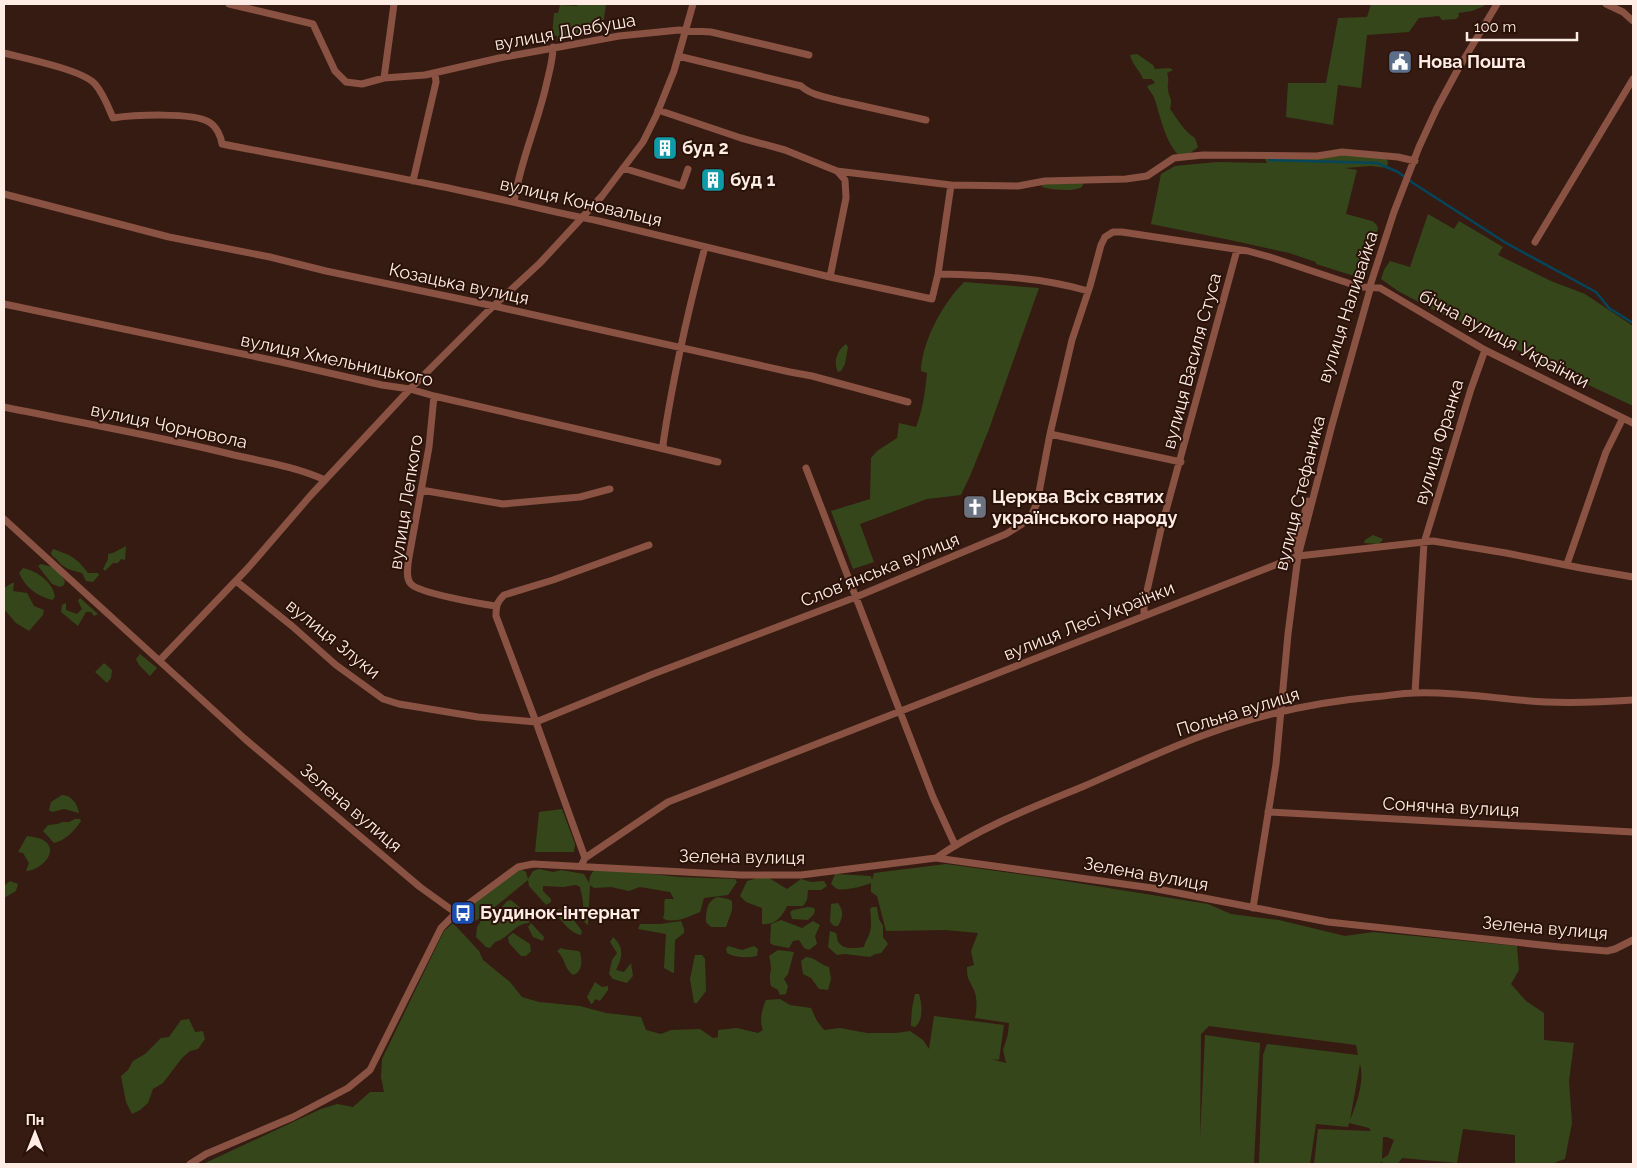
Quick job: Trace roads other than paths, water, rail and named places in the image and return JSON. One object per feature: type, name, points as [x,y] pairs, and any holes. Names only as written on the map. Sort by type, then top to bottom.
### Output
[{"type":"street","name":"вулиця Довбуша","points":[[229,4],[313,24],[340,78],[351,83],[362,84],[384,78],[435,73],[552,47],[619,36],[679,30],[711,32],[809,55]]},
{"type":"street","points":[[384,78],[394,4]]},
{"type":"street","points":[[160,660],[236,581],[325,480],[410,389],[540,263],[602,196],[643,142],[658,110],[678,56],[693,4]]},
{"type":"street","name":"вулиця Наливайка","points":[[1370,286],[1404,185],[1419,147],[1437,108],[1497,4]]},
{"type":"street","points":[[1606,4],[1623,12],[1633,21]]},
{"type":"street","points":[[514,202],[518,178],[543,100],[553,57],[552,47]]},
{"type":"street","name":"вулиця Коновальця","points":[[4,53],[57,67],[88,78],[94,82],[113,118],[146,114],[203,118],[212,123],[221,136],[222,144],[350,167],[514,202],[571,217],[932,299],[938,274]]},
{"type":"street","points":[[678,56],[801,86],[808,92],[823,96],[926,120]]},
{"type":"street","points":[[413,180],[436,82],[435,73]]},
{"type":"street","points":[[1535,242],[1633,79]]},
{"type":"street","points":[[658,110],[741,138],[785,150],[837,171],[951,185],[1018,186],[1045,181],[1126,179],[1147,176],[1174,158],[1202,155],[1317,156],[1342,152],[1398,157],[1415,161]]},
{"type":"street","points":[[623,168],[682,186],[688,169]]},
{"type":"street","points":[[830,277],[846,198],[845,180],[837,171]]},
{"type":"street","points":[[951,185],[938,274],[982,275],[1063,284],[1088,290]]},
{"type":"street","name":"Козацька вулиця","points":[[4,194],[169,237],[270,256],[326,271],[812,376],[908,402]]},
{"type":"street","name":"Словʼянська вулиця","points":[[536,722],[653,674],[856,597],[1006,534],[1022,524],[1032,514],[1037,503],[1050,434],[1072,340],[1101,244],[1105,237],[1113,232],[1122,232],[1237,250]]},
{"type":"street","points":[[664,448],[668,410],[705,246]]},
{"type":"street","points":[[1237,250],[1273,258],[1363,288],[1370,286]]},
{"type":"street","name":"вулиця Василя Стуса","points":[[1144,615],[1144,604],[1161,529],[1181,462],[1237,250]]},
{"type":"street","name":"бічна вулиця Українки","points":[[1370,286],[1380,288],[1485,350],[1633,423]]},
{"type":"street","name":"вулиця Стефаника","points":[[1253,908],[1282,711],[1288,634],[1298,556],[1370,286]]},
{"type":"street","name":"вулиця Хмельницького","points":[[4,304],[382,385],[410,389],[718,462]]},
{"type":"street","name":"вулиця Франка","points":[[1415,693],[1424,543],[1471,388],[1485,350]]},
{"type":"street","name":"вулиця Лепкого","points":[[434,396],[430,440],[407,571],[408,579],[411,585],[420,589],[496,606]]},
{"type":"street","name":"вулиця Чорновола","points":[[4,407],[207,448],[307,472],[325,480]]},
{"type":"street","points":[[1567,564],[1606,452],[1623,418]]},
{"type":"street","points":[[1050,434],[1181,462]]},
{"type":"street","points":[[806,468],[902,712],[933,797],[955,844]]},
{"type":"street","points":[[421,490],[503,504],[580,497],[610,489]]},
{"type":"street","name":"Зелена вулиця","points":[[4,519],[245,739],[420,888],[456,913],[518,866],[533,864],[742,875],[802,875],[936,858],[1152,888],[1328,922],[1607,951],[1633,940]]},
{"type":"street","name":"вулиця Лесі Українки","points":[[585,858],[668,802],[1298,556],[1433,541],[1633,576]]},
{"type":"street","points":[[581,866],[585,858],[496,616],[496,606],[498,600],[504,595],[553,580],[649,545]]},
{"type":"street","name":"вулиця Злуки","points":[[236,581],[292,626],[336,666],[383,699],[399,704],[478,717],[536,722]]},
{"type":"street","name":"Польна вулиця","points":[[936,858],[955,844],[1166,750],[1208,734],[1282,711],[1339,700],[1415,693],[1545,702],[1595,703],[1633,700]]},
{"type":"street","name":"Сонячна вулиця","points":[[1268,812],[1633,832]]},
{"type":"street","points":[[190,1164],[206,1154],[293,1117],[348,1088],[370,1070],[441,928],[456,913]]},
{"type":"waterway","points":[[1269,160],[1377,163],[1398,172],[1506,243],[1596,292],[1609,308],[1633,323]]},
{"type":"place","name":"Нова Пошта","points":[[1400,62]]},
{"type":"place","name":"буд 2","points":[[665,148]]},
{"type":"place","name":"буд 1","points":[[713,180]]},
{"type":"place","name":"Церква Всіх святих українського народу","points":[[975,507]]},
{"type":"place","name":"Будинок-інтернат","points":[[463,913]]}]
